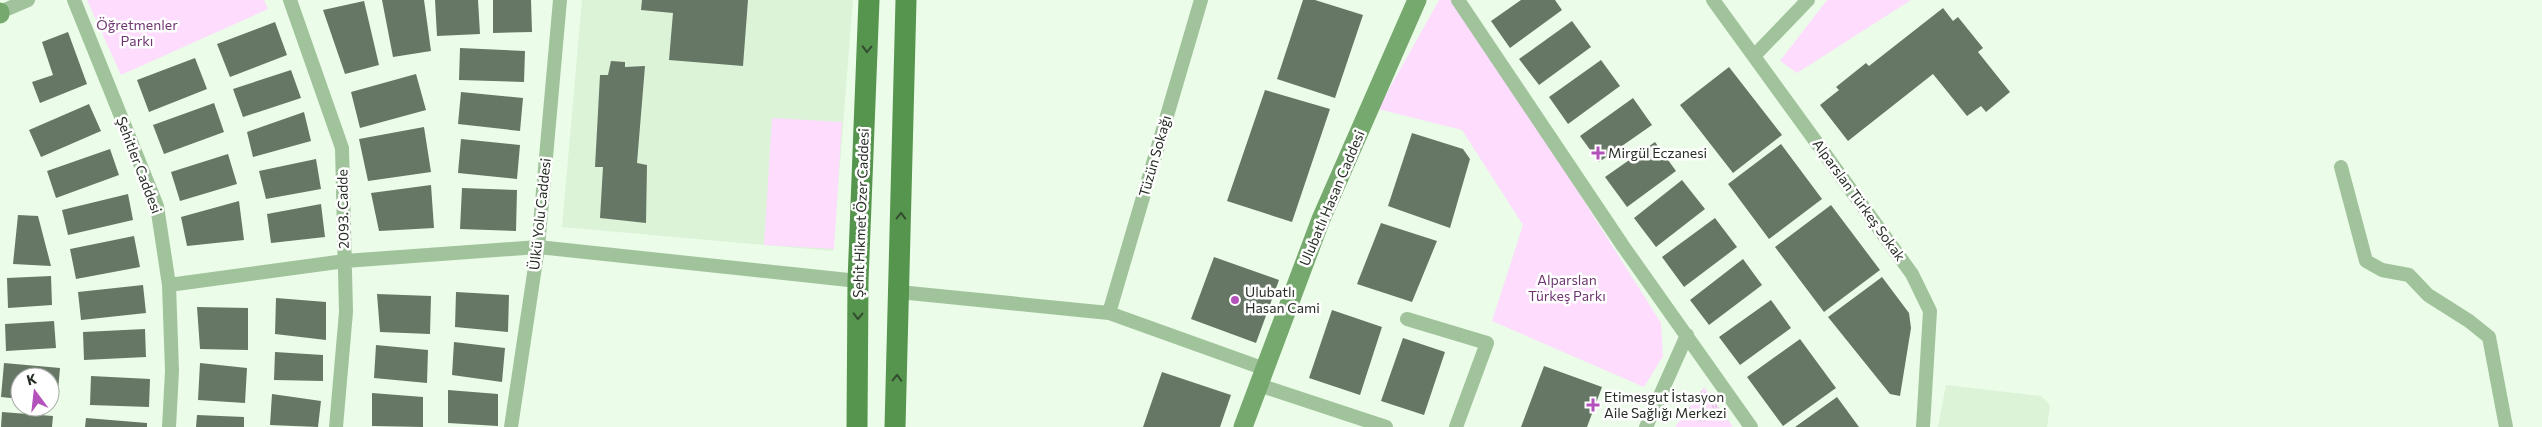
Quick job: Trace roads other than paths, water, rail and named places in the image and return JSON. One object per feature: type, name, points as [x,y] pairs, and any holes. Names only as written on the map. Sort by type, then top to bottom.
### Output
[{"type":"main road","name":"Şehit Hikmet Özer Caddesi","points":[[857,427],[858,281],[869,0]]},
{"type":"main road","points":[[896,427],[906,0]]},
{"type":"street","points":[[0,13],[28,0]]},
{"type":"street","name":"Şehitler Caddesi","points":[[74,0],[158,206],[169,285],[172,371],[169,427]]},
{"type":"street","name":"2093. Cadde","points":[[290,0],[342,148],[346,312],[336,427]]},
{"type":"street","name":"Ülkü Yolu Caddesi","points":[[511,427],[538,247],[560,0]]},
{"type":"street","name":"Tüzün Sokağı","points":[[1108,312],[1201,0]]},
{"type":"street","name":"Ulubatlı Hasan Caddesi","points":[[1243,427],[1320,219],[1417,0]]},
{"type":"street","points":[[1458,0],[1751,427]]},
{"type":"street","name":"Alparslan Türkeş Sokak","points":[[1713,0],[1912,274],[1930,311],[1923,427]]},
{"type":"street","points":[[1754,56],[1808,0]]},
{"type":"street","points":[[2341,167],[2366,262],[2382,270],[2409,275],[2428,295],[2469,320],[2489,337],[2506,427]]},
{"type":"street","points":[[169,285],[345,261],[538,247],[858,281]]},
{"type":"street","points":[[899,292],[1108,312],[1386,427]]},
{"type":"street","points":[[1406,319],[1487,343],[1456,427]]},
{"type":"street","points":[[1646,427],[1687,335]]},
{"type":"place","name":"Mirgül Eczanesi","points":[[1598,153]]},
{"type":"place","name":"Ulubatlı Hasan Cami","points":[[1235,300]]},
{"type":"place","name":"Etimesgut İstasyon Aile Sağlığı Merkezi","points":[[1593,405]]},
{"type":"park label","name":"Öğretmenler Parkı","points":[[137,33]]},
{"type":"park label","name":"Alparslan Türkeş Parkı","points":[[1567,288]]}]
